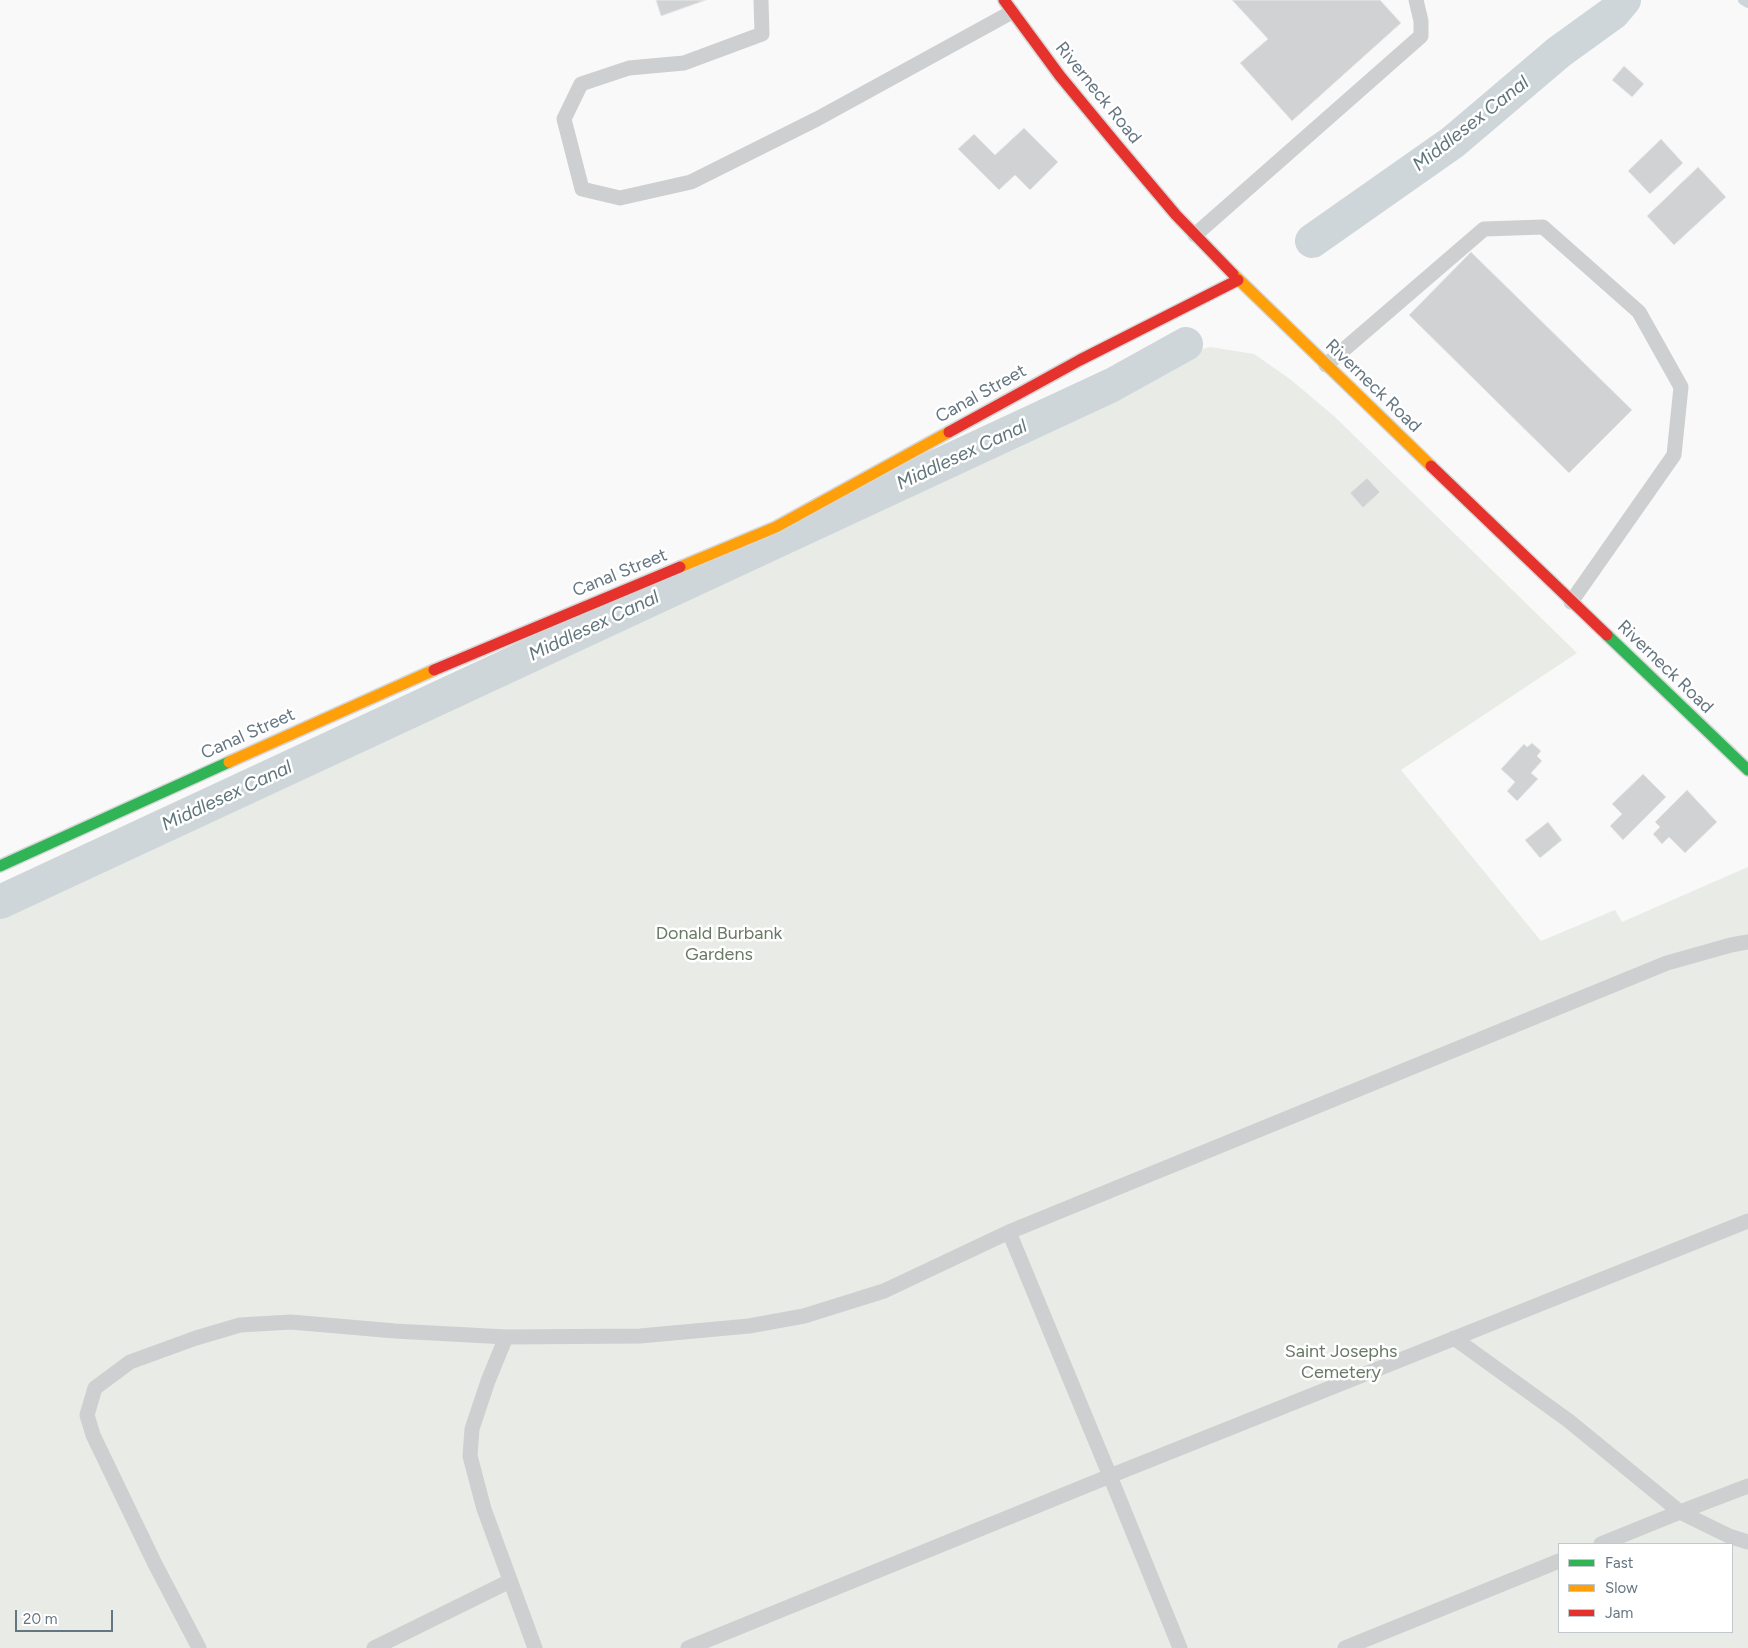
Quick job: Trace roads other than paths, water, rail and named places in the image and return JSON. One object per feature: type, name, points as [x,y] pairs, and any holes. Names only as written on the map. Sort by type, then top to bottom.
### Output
[{"type":"street","name":"Riverneck Road","points":[[1008,6],[1060,76],[1117,145],[1195,235],[1238,280],[1748,770]]},
{"type":"street","name":"Canal Street","points":[[0,866],[471,653],[776,527],[1080,360],[1238,280]]},
{"type":"lane","points":[[761,0],[762,34],[684,63],[629,68],[581,84],[564,119],[582,189],[620,198],[691,182],[817,119],[1008,6]]},
{"type":"lane","points":[[1195,235],[1420,36],[1421,21],[1416,0]]},
{"type":"lane","points":[[1326,365],[1484,229],[1543,227],[1639,312],[1681,387],[1674,456],[1571,602]]},
{"type":"lane","points":[[199,1648],[155,1564],[93,1435],[87,1415],[95,1388],[130,1362],[196,1338],[240,1325],[291,1322],[395,1331],[506,1337],[640,1336],[749,1326],[804,1316],[884,1290],[1009,1232],[1667,963],[1748,942]]},
{"type":"lane","points":[[688,1648],[1110,1476],[1748,1221]]},
{"type":"lane","points":[[1009,1232],[1180,1648]]},
{"type":"lane","points":[[506,1337],[488,1381],[472,1429],[470,1456],[484,1509],[535,1648]]},
{"type":"lane","points":[[1454,1338],[1570,1421],[1680,1512],[1729,1536],[1748,1542]]},
{"type":"lane","points":[[1603,1543],[1748,1486]]},
{"type":"lane","points":[[1344,1648],[1558,1561]]},
{"type":"lane","points":[[374,1648],[510,1581]]},
{"type":"waterway","name":"Middlesex Canal","points":[[1312,241],[1453,142],[1559,52],[1613,13],[1624,0]]},
{"type":"waterway","points":[[1743,0],[1748,3]]},
{"type":"waterway","name":"Middlesex Canal","points":[[0,902],[1112,385],[1186,344]]},
{"type":"park label","name":"Donald Burbank Gardens","points":[[719,944]]},
{"type":"park label","name":"Saint Josephs Cemetery","points":[[1341,1362]]}]
